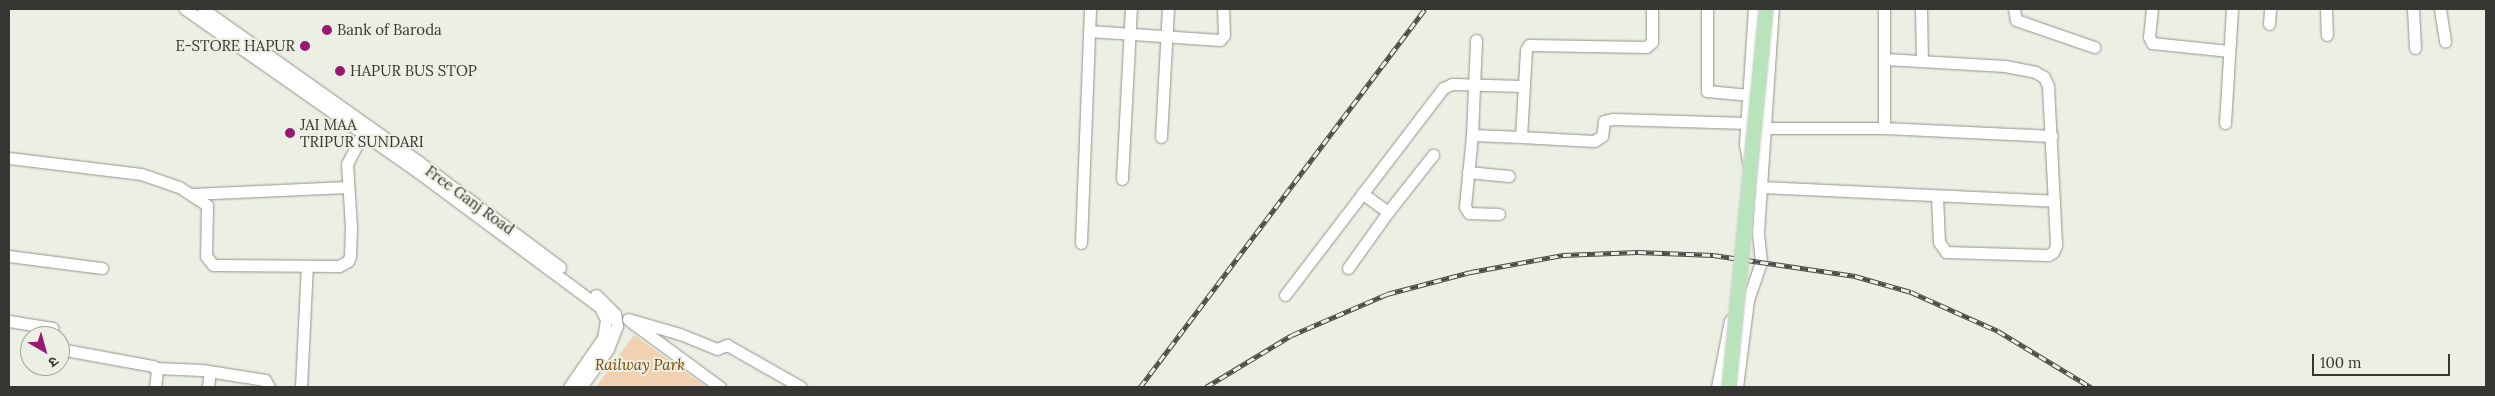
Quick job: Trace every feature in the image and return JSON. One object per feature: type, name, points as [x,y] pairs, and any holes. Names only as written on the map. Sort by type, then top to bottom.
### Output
[{"type":"main road","points":[[1729,387],[1766,9]]},
{"type":"street","points":[[185,9],[362,134],[600,307],[606,320],[603,338],[569,387]]},
{"type":"street","name":"Free Ganj Road","points":[[203,9],[510,229],[609,305],[615,314]]},
{"type":"street","points":[[1080,243],[1090,9]]},
{"type":"street","points":[[1122,179],[1131,9]]},
{"type":"street","points":[[1161,137],[1163,65],[1167,38],[1168,9]]},
{"type":"street","points":[[1089,31],[1167,38],[1220,40],[1224,34],[1224,9]]},
{"type":"street","points":[[1521,137],[1526,50],[1529,45],[1646,47],[1652,42],[1652,9]]},
{"type":"street","points":[[1707,9],[1707,91],[1750,95]]},
{"type":"street","points":[[1754,9],[1746,154],[1762,186]]},
{"type":"street","points":[[1737,387],[1748,300],[1760,262],[1758,232],[1767,128],[1773,9]]},
{"type":"street","points":[[1884,9],[1884,128]]},
{"type":"street","points":[[1921,9],[1922,60]]},
{"type":"street","points":[[2014,9],[2012,14],[2016,20],[2094,47]]},
{"type":"street","points":[[2152,9],[2150,37],[2152,43],[2229,51]]},
{"type":"street","points":[[2225,123],[2232,9]]},
{"type":"street","points":[[2269,24],[2270,9]]},
{"type":"street","points":[[2326,9],[2327,35]]},
{"type":"street","points":[[2413,9],[2415,48]]},
{"type":"street","points":[[2440,9],[2445,42]]},
{"type":"street","points":[[1476,40],[1472,135],[1466,210],[1499,214]]},
{"type":"street","points":[[1885,59],[2005,66],[2035,72],[2044,77],[2048,86],[2056,246],[2048,255],[1950,253],[1939,242],[1937,197]]},
{"type":"street","points":[[1285,295],[1443,88],[1452,84],[1524,86]]},
{"type":"street","points":[[1472,135],[1594,141],[1602,136],[1604,121],[1613,119],[1747,123]]},
{"type":"street","points":[[1767,128],[1884,128],[2052,136]]},
{"type":"street","points":[[9,158],[140,174],[191,194],[208,206],[206,256],[209,263],[339,266],[348,261],[352,228],[346,164],[362,134]]},
{"type":"street","points":[[1348,268],[1388,212],[1433,156]]},
{"type":"street","points":[[1468,172],[1509,176]]},
{"type":"street","points":[[1762,186],[1937,197],[2054,201]]},
{"type":"street","points":[[191,194],[347,187]]},
{"type":"street","points":[[1362,193],[1388,212]]},
{"type":"street","points":[[9,256],[102,268]]},
{"type":"street","points":[[301,387],[307,266]]},
{"type":"street","points":[[1717,387],[1730,320],[1740,305],[1748,300]]},
{"type":"street","points":[[581,387],[615,336],[615,314],[680,334],[719,350],[727,345],[801,387]]},
{"type":"street","points":[[628,319],[720,387]]},
{"type":"street","points":[[9,321],[40,326]]},
{"type":"street","points":[[70,351],[156,368],[210,371],[264,380],[269,387]]},
{"type":"street","points":[[156,368],[156,387]]},
{"type":"street","points":[[208,387],[210,371]]},
{"type":"green space","name":"Railway Park","points":[[634,335],[706,387],[596,387]]},
{"type":"railway","points":[[1140,387],[1425,9]]},
{"type":"railway","points":[[1206,387],[1292,335],[1387,294],[1471,272],[1563,255],[1638,252],[1713,255],[1855,276],[1911,292],[1998,331],[2091,387]]},
{"type":"place","name":"Bank of Baroda","points":[[327,30]]},
{"type":"place","name":"E-STORE HAPUR","points":[[305,46]]},
{"type":"place","name":"HAPUR BUS STOP","points":[[340,71]]},
{"type":"place","name":"JAI MAA TRIPUR SUNDARI","points":[[290,133]]}]
